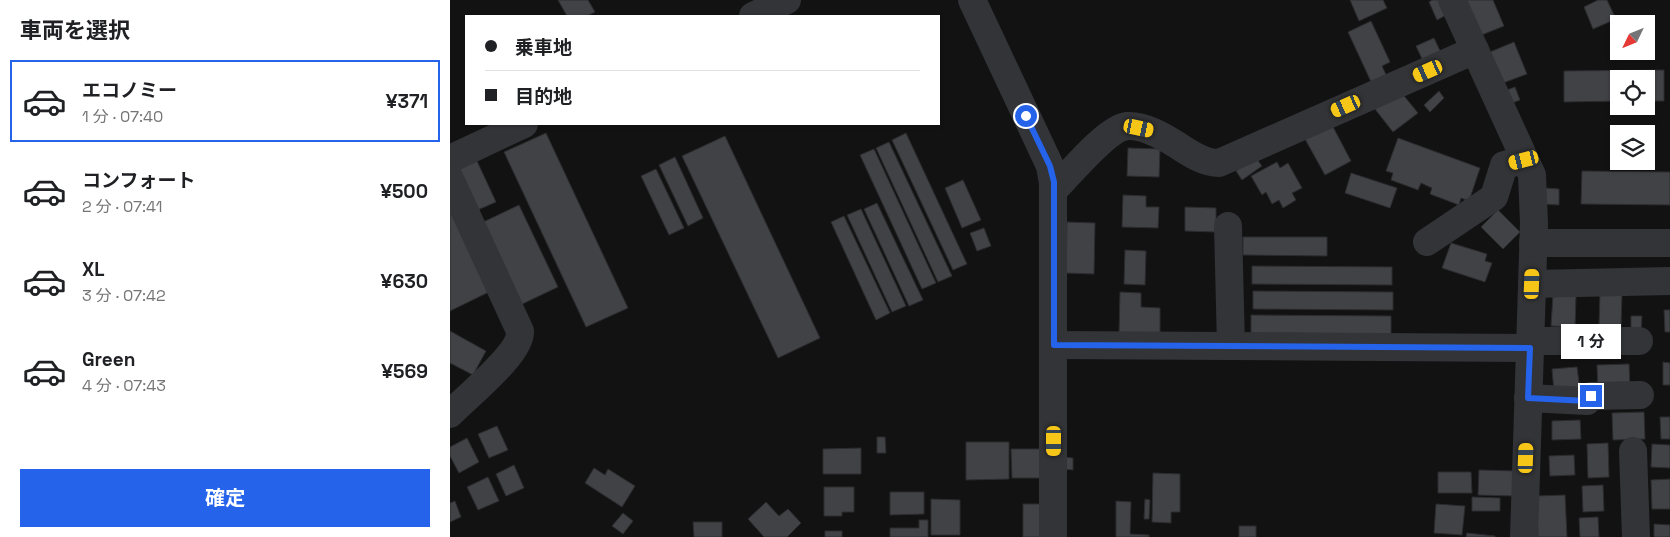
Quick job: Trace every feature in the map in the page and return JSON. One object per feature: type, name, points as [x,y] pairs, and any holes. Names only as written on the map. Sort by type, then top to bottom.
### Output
[{"type":"street","points":[[755,15],[787,0]]},
{"type":"street","points":[[972,0],[1050,166],[1054,190],[1053,537]]},
{"type":"street","points":[[1452,0],[1532,175],[1533,243],[1524,537]]},
{"type":"street","points":[[1054,190],[1104,139],[1121,128],[1128,126],[1161,135],[1198,158],[1219,163],[1475,50]]},
{"type":"street","points":[[450,159],[522,125]]},
{"type":"street","points":[[1427,242],[1494,197],[1504,165],[1524,160]]},
{"type":"street","points":[[450,179],[520,331],[521,337],[506,359],[450,414]]},
{"type":"street","points":[[1228,226],[1231,346]]},
{"type":"street","points":[[1533,243],[1670,243]]},
{"type":"street","points":[[1532,284],[1670,281]]},
{"type":"street","points":[[1054,345],[1530,344],[1639,341]]},
{"type":"street","points":[[1528,398],[1587,401],[1591,396],[1640,395]]},
{"type":"street","points":[[1632,451],[1636,537]]},
{"type":"building","points":[[558,0],[588,0],[595,12],[589,15],[566,15]]},
{"type":"building","points":[[1350,0],[1383,0],[1387,8],[1359,21]]},
{"type":"building","points":[[1432,0],[1444,0],[1450,13],[1437,20],[1429,2]]},
{"type":"building","points":[[1464,0],[1493,0],[1504,26],[1479,36]]},
{"type":"building","points":[[1598,0],[1607,0],[1614,15],[1610,15],[1610,22],[1593,29],[1584,7]]},
{"type":"building","points":[[1371,21],[1390,62],[1382,66],[1388,79],[1373,86],[1348,32]]},
{"type":"building","points":[[1434,38],[1442,55],[1424,63],[1416,46]]},
{"type":"building","points":[[1514,42],[1527,74],[1503,83],[1490,52]]},
{"type":"building","points":[[1655,70],[1664,70],[1664,101],[1655,101]]},
{"type":"building","points":[[1564,71],[1610,71],[1610,101],[1564,102]]},
{"type":"building","points":[[1515,87],[1520,100],[1512,103],[1507,90]]},
{"type":"building","points":[[1400,91],[1418,113],[1393,132],[1371,104]]},
{"type":"building","points":[[1439,91],[1444,98],[1430,112],[1424,105]]},
{"type":"building","points":[[1332,125],[1351,161],[1325,175],[1305,139]]},
{"type":"building","points":[[546,133],[628,308],[586,327],[504,152]]},
{"type":"building","points":[[906,133],[967,264],[953,270],[892,140]]},
{"type":"building","points":[[725,136],[820,338],[778,358],[682,156]]},
{"type":"building","points":[[1398,138],[1480,168],[1469,201],[1461,198],[1459,205],[1430,194],[1432,188],[1421,183],[1418,190],[1391,180],[1393,173],[1386,171]]},
{"type":"building","points":[[889,142],[952,276],[938,282],[876,148]]},
{"type":"building","points":[[1128,148],[1160,149],[1159,177],[1127,176]]},
{"type":"building","points":[[874,149],[936,283],[922,289],[860,155]]},
{"type":"building","points":[[675,157],[703,218],[688,226],[659,165]]},
{"type":"building","points":[[1255,157],[1262,166],[1242,180],[1236,171]]},
{"type":"building","points":[[477,161],[496,202],[473,212],[454,171]]},
{"type":"building","points":[[1277,162],[1280,168],[1288,163],[1302,188],[1292,193],[1296,200],[1283,208],[1279,200],[1272,204],[1266,192],[1262,195],[1251,176]]},
{"type":"building","points":[[656,169],[684,228],[669,235],[641,176]]},
{"type":"building","points":[[1582,171],[1670,172],[1670,205],[1581,204]]},
{"type":"building","points":[[1351,173],[1397,188],[1390,208],[1345,193]]},
{"type":"building","points":[[963,180],[981,220],[962,228],[945,188]]},
{"type":"building","points":[[1545,188],[1559,189],[1559,205],[1544,204]]},
{"type":"building","points":[[1123,195],[1146,196],[1146,207],[1159,207],[1158,228],[1122,227]]},
{"type":"building","points":[[450,203],[491,291],[450,311]]},
{"type":"building","points":[[877,203],[923,300],[909,306],[864,209]]},
{"type":"building","points":[[519,205],[558,287],[518,306],[479,224]]},
{"type":"building","points":[[1185,207],[1216,208],[1216,232],[1185,231]]},
{"type":"building","points":[[861,209],[906,306],[892,312],[847,215]]},
{"type":"building","points":[[1498,210],[1520,232],[1503,249],[1481,227]]},
{"type":"building","points":[[844,216],[890,313],[876,320],[831,222]]},
{"type":"building","points":[[1067,222],[1095,223],[1094,274],[1066,273]]},
{"type":"building","points":[[984,228],[991,246],[977,251],[970,233]]},
{"type":"building","points":[[1243,237],[1327,237],[1327,256],[1243,255]]},
{"type":"building","points":[[1451,243],[1487,254],[1485,261],[1492,263],[1485,282],[1442,268]]},
{"type":"building","points":[[1125,250],[1146,251],[1145,285],[1124,284]]},
{"type":"building","points":[[1252,266],[1392,267],[1392,285],[1252,284]]},
{"type":"building","points":[[1253,291],[1393,292],[1393,310],[1253,309]]},
{"type":"building","points":[[1120,292],[1141,293],[1141,307],[1160,308],[1160,335],[1119,334]]},
{"type":"building","points":[[1600,293],[1622,294],[1621,327],[1599,325]]},
{"type":"building","points":[[1553,295],[1576,296],[1575,327],[1551,326]]},
{"type":"building","points":[[1664,310],[1670,310],[1670,332],[1665,332]]},
{"type":"building","points":[[1251,315],[1391,316],[1391,334],[1251,333]]},
{"type":"building","points":[[1631,316],[1642,316],[1641,331],[1631,330]]},
{"type":"building","points":[[450,331],[486,351],[473,375],[450,363]]},
{"type":"building","points":[[1663,362],[1670,363],[1670,385],[1663,385]]},
{"type":"building","points":[[1629,364],[1630,389],[1598,390],[1597,365]]},
{"type":"building","points":[[1577,367],[1580,390],[1554,392],[1552,369]]},
{"type":"building","points":[[1644,412],[1645,439],[1613,440],[1612,413]]},
{"type":"building","points":[[1660,417],[1670,417],[1670,439],[1661,439]]},
{"type":"building","points":[[1580,420],[1581,439],[1552,440],[1552,421]]},
{"type":"building","points":[[497,426],[508,450],[489,458],[478,434]]},
{"type":"building","points":[[877,437],[885,437],[886,453],[877,453]]},
{"type":"building","points":[[467,438],[479,462],[459,473],[450,456],[450,447]]},
{"type":"building","points":[[966,442],[1009,442],[1009,479],[966,480]]},
{"type":"building","points":[[1608,443],[1609,477],[1588,478],[1587,444]]},
{"type":"building","points":[[1652,444],[1670,445],[1670,468],[1651,467]]},
{"type":"building","points":[[861,448],[861,474],[823,474],[823,449]]},
{"type":"building","points":[[1011,449],[1044,449],[1044,478],[1012,478]]},
{"type":"building","points":[[1574,455],[1575,475],[1550,476],[1549,456]]},
{"type":"building","points":[[1062,457],[1073,458],[1073,470],[1062,469]]},
{"type":"building","points":[[514,465],[524,488],[506,496],[496,474]]},
{"type":"building","points":[[594,468],[605,475],[608,469],[635,486],[622,507],[585,483]]},
{"type":"building","points":[[1479,470],[1516,471],[1515,496],[1478,495]]},
{"type":"building","points":[[1438,472],[1471,472],[1472,493],[1438,493]]},
{"type":"building","points":[[1153,473],[1180,474],[1180,512],[1171,512],[1171,523],[1152,522]]},
{"type":"building","points":[[488,477],[499,501],[478,510],[467,487]]},
{"type":"building","points":[[1670,479],[1670,509],[1652,509],[1651,480]]},
{"type":"building","points":[[1603,485],[1604,511],[1583,512],[1582,486]]},
{"type":"building","points":[[824,487],[854,487],[854,512],[842,512],[842,516],[824,516]]},
{"type":"building","points":[[890,492],[924,492],[924,514],[890,515]]},
{"type":"building","points":[[1565,495],[1567,537],[1538,537],[1536,496]]},
{"type":"building","points":[[1472,497],[1500,498],[1500,511],[1472,511]]},
{"type":"building","points":[[931,499],[960,500],[960,535],[931,535]]},
{"type":"building","points":[[1145,499],[1150,500],[1149,519],[1144,519]]},
{"type":"building","points":[[455,501],[461,517],[450,522],[450,503]]},
{"type":"building","points":[[1116,501],[1131,502],[1130,534],[1149,535],[1149,537],[1116,537]]},
{"type":"building","points":[[766,502],[779,516],[788,509],[801,523],[787,537],[764,537],[748,519]]},
{"type":"building","points":[[1023,504],[1042,504],[1042,537],[1023,537]]},
{"type":"building","points":[[1436,504],[1465,506],[1462,535],[1434,533]]},
{"type":"building","points":[[623,513],[633,521],[623,534],[612,526]]},
{"type":"building","points":[[1598,517],[1599,537],[1580,537],[1579,518]]},
{"type":"building","points":[[919,520],[928,520],[928,537],[890,537],[890,528],[919,528]]},
{"type":"building","points":[[693,522],[722,522],[722,537],[694,537]]},
{"type":"building","points":[[1654,524],[1670,525],[1670,537],[1654,537]]},
{"type":"building","points":[[1239,526],[1256,526],[1256,537],[1239,537]]},
{"type":"building","points":[[825,531],[842,531],[842,537],[825,537]]},
{"type":"building","points":[[1467,533],[1495,536],[1495,537],[1466,537]]},
{"type":"route","points":[[1026,116],[1050,166],[1054,182],[1054,345],[1530,348],[1528,398],[1587,401],[1591,396]]}]
